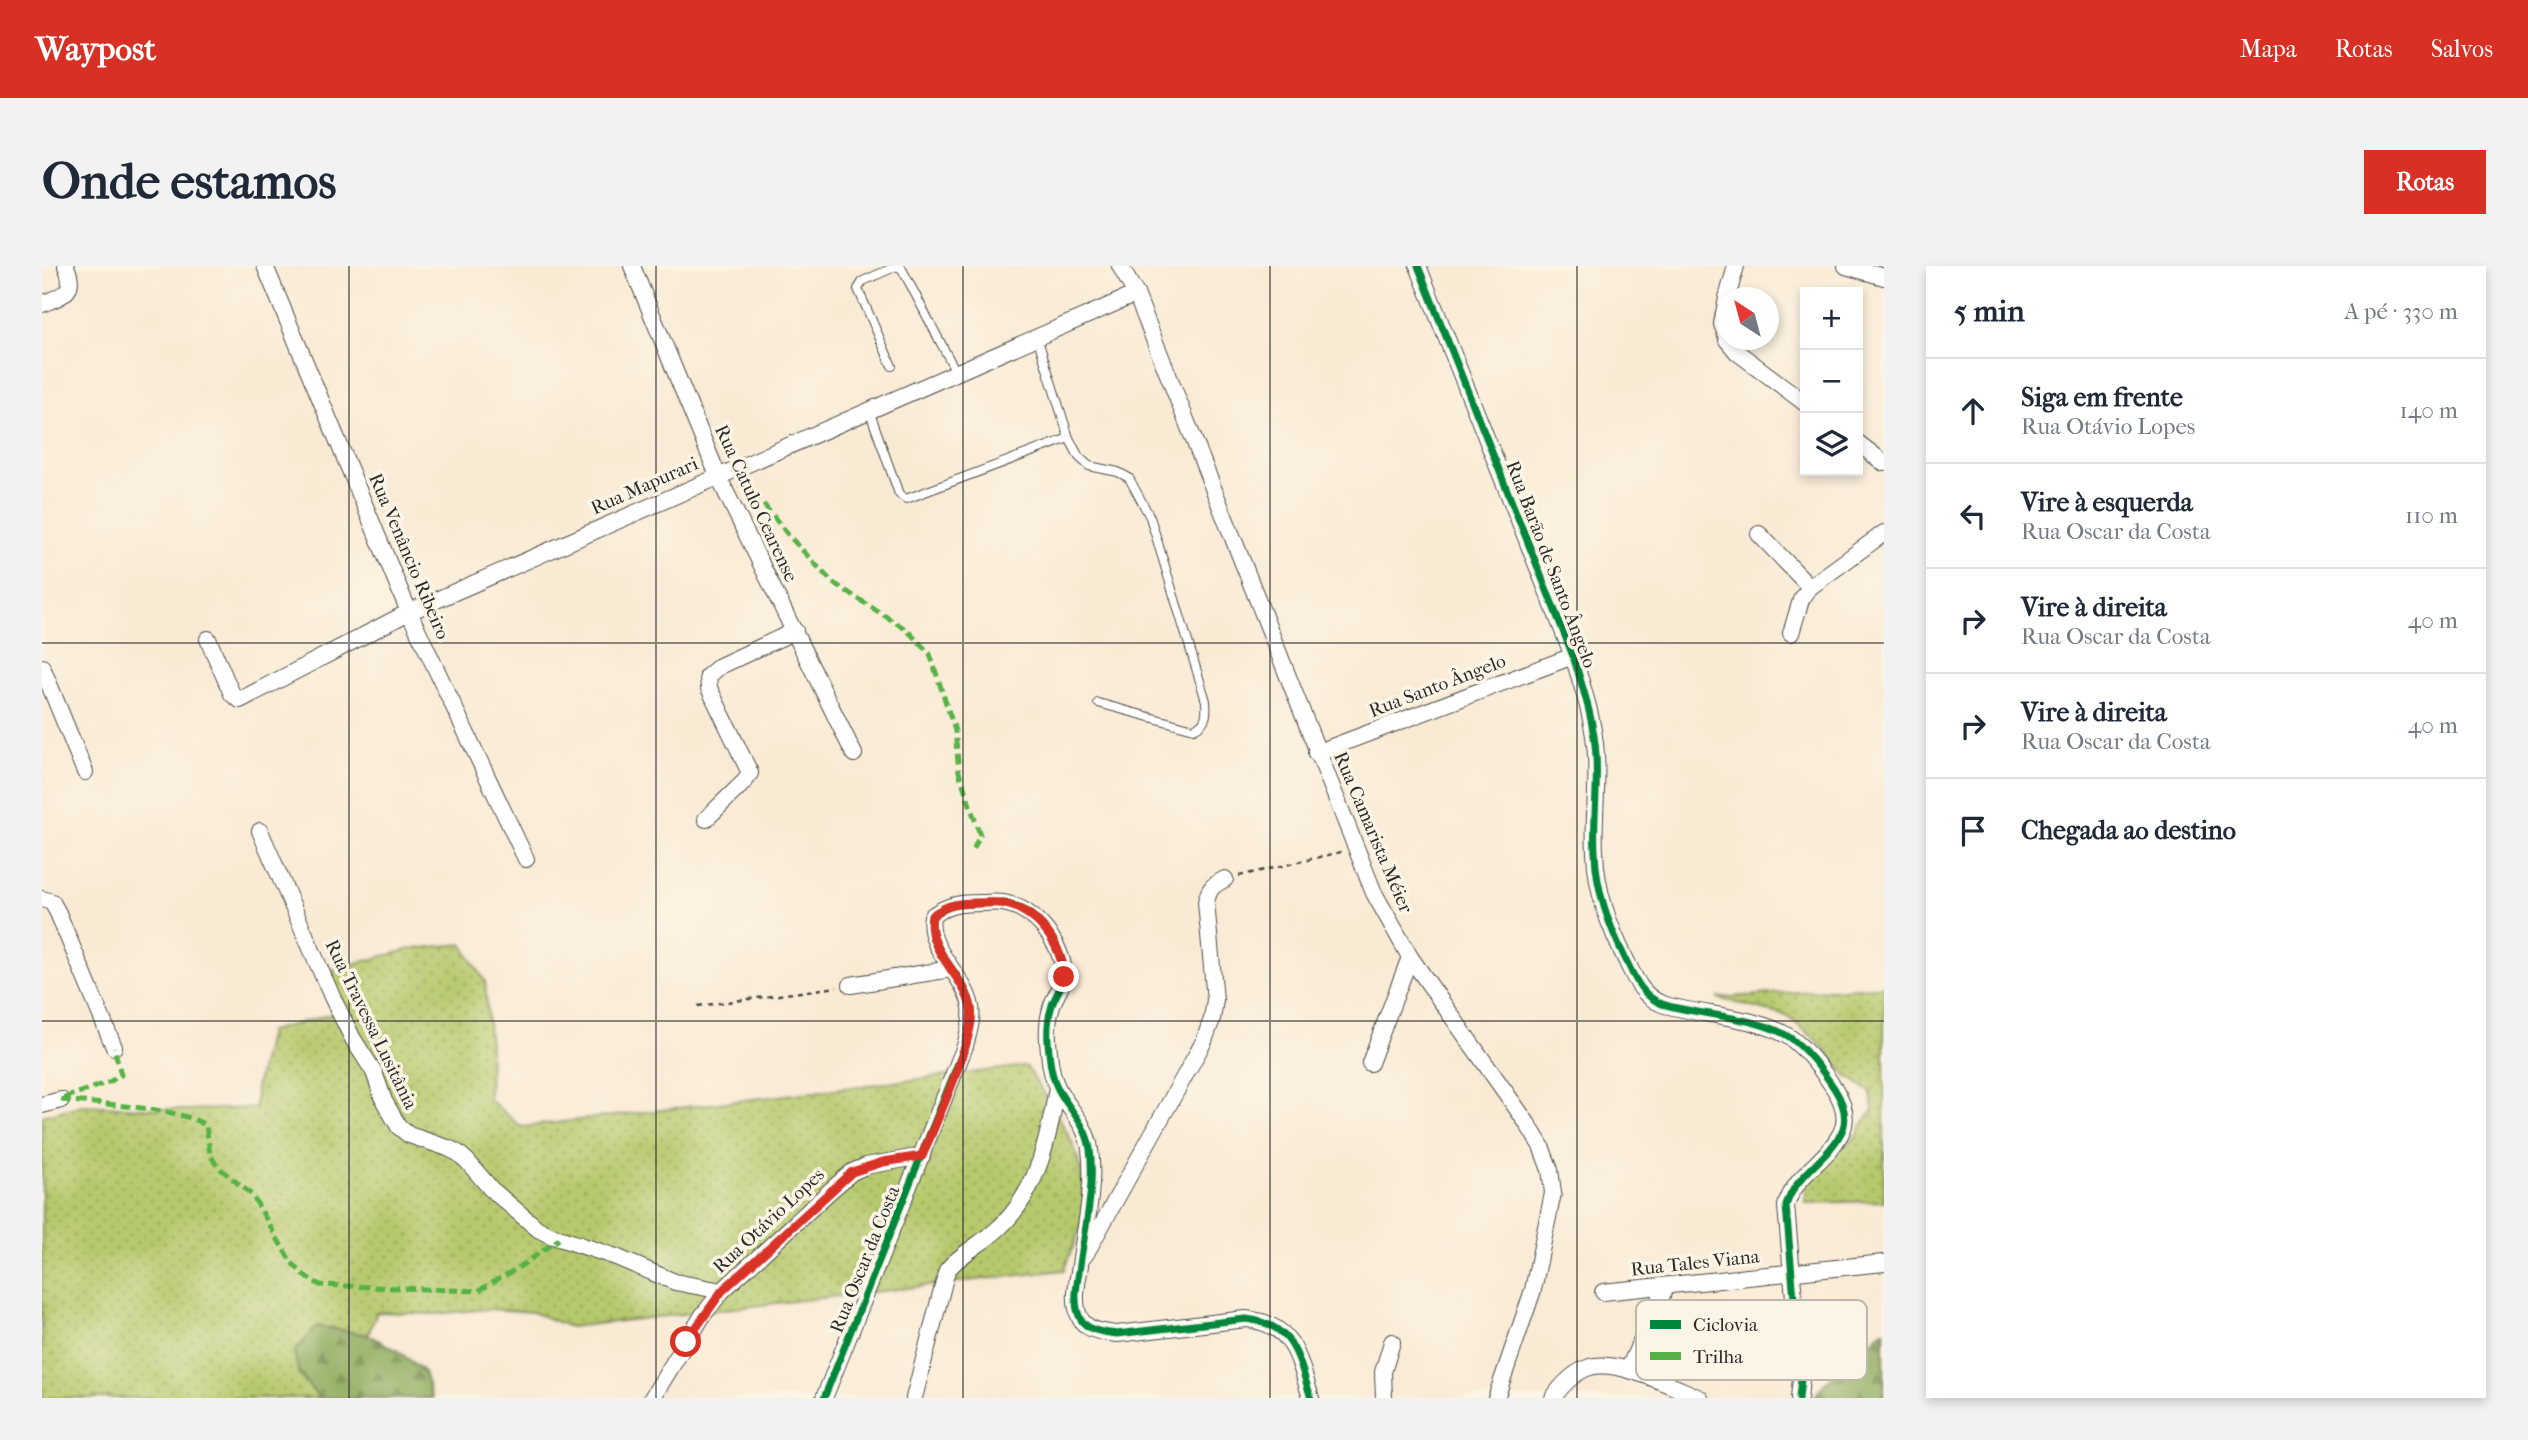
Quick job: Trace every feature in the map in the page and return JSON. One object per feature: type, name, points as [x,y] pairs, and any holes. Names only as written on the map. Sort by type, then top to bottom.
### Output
[{"type":"street","points":[[42,304],[69,289],[71,284],[66,266]]},
{"type":"street","name":"Rua Venâncio Ribeiro","points":[[265,266],[409,611],[526,859]]},
{"type":"street","name":"Rua Catulo Cearense","points":[[632,266],[718,476],[853,754]]},
{"type":"street","name":"Rua Camarista Méier","points":[[1120,266],[1136,294],[1316,753],[1374,893],[1410,957],[1527,1123],[1541,1146],[1550,1170],[1553,1193],[1533,1290],[1496,1398]]},
{"type":"street","name":"Rua Barão de Santo Ângelo","points":[[1418,266],[1573,656],[1593,731],[1596,757],[1594,850],[1598,889],[1608,918],[1638,983],[1652,1000],[1662,1004],[1781,1032],[1820,1067],[1839,1097],[1844,1112],[1840,1135],[1794,1186],[1786,1206],[1794,1300]]},
{"type":"street","points":[[1730,287],[1736,266]]},
{"type":"street","points":[[1846,266],[1884,277]]},
{"type":"street","name":"Rua Mapurari","points":[[208,639],[232,694],[240,700],[409,611],[1136,294]]},
{"type":"street","points":[[1735,350],[1800,400]]},
{"type":"street","points":[[1863,447],[1884,463]]},
{"type":"street","points":[[1791,633],[1801,600],[1810,587],[1884,533]]},
{"type":"street","points":[[1759,534],[1810,587]]},
{"type":"street","points":[[706,819],[750,773],[709,688],[708,676],[720,666],[794,631]]},
{"type":"street","name":"Rua Santo Ângelo","points":[[1316,753],[1573,656]]},
{"type":"street","points":[[42,667],[85,772]]},
{"type":"street","name":"Rua Travessa Lusitânia","points":[[260,831],[333,999],[353,1039],[374,1072],[384,1101],[399,1127],[409,1135],[448,1147],[458,1153],[491,1189],[550,1236],[616,1257],[675,1282],[722,1291]]},
{"type":"street","points":[[1080,1263],[1204,1041],[1215,1000],[1206,902],[1213,885],[1225,879]]},
{"type":"street","points":[[42,900],[52,902],[58,912],[114,1047]]},
{"type":"street","name":"Rua Oscar da Costa","points":[[824,1398],[922,1156],[965,1046],[970,1025],[971,1008],[964,990],[936,943],[930,928],[932,916],[944,907],[961,903],[1003,903],[1023,911],[1043,926],[1052,940],[1063,969],[1062,984],[1048,1020],[1049,1052],[1057,1088],[1083,1124],[1090,1148],[1089,1197],[1077,1292],[1078,1314],[1090,1329],[1117,1334],[1246,1320],[1262,1321],[1275,1326],[1294,1348],[1311,1398]]},
{"type":"street","points":[[1370,1063],[1410,957]]},
{"type":"street","points":[[851,985],[951,969]]},
{"type":"street","points":[[914,1398],[947,1270],[961,1256],[1004,1224],[1018,1205],[1043,1154],[1057,1088]]},
{"type":"street","points":[[42,1105],[61,1100]]},
{"type":"street","name":"Rua Otávio Lopes","points":[[652,1398],[703,1315],[722,1291],[852,1172],[883,1162],[922,1156]]},
{"type":"street","name":"Rua Tales Viana","points":[[1603,1292],[1884,1263]]},
{"type":"street","points":[[1660,1300],[1666,1286]]},
{"type":"street","points":[[1384,1398],[1383,1372],[1392,1342]]},
{"type":"street","points":[[1628,1370],[1636,1352]]},
{"type":"street","points":[[1553,1398],[1569,1379],[1592,1366],[1603,1365],[1636,1373]]},
{"type":"street","points":[[1569,1379],[1571,1398]]},
{"type":"street","points":[[1654,1380],[1700,1398]]},
{"type":"street","name":"Rua Barão de Santo Ângelo","points":[[1798,1398],[1801,1380]]},
{"type":"lane","points":[[892,366],[858,289],[863,281],[897,266],[902,269],[956,372]]},
{"type":"lane","points":[[1037,337],[1069,438],[1079,457],[1089,466],[1118,472],[1129,478],[1150,517],[1206,701],[1207,715],[1202,724],[1194,729],[1098,703]]},
{"type":"lane","points":[[869,411],[898,494],[906,499],[1069,438]]},
{"type":"path","points":[[1225,879],[1355,848]]},
{"type":"path","points":[[698,1006],[851,985]]},
{"type":"green space","points":[[462,944],[485,981],[490,1048],[489,1099],[521,1127],[1026,1066],[1059,1118],[1082,1173],[1084,1214],[1064,1270],[570,1327],[532,1312],[488,1309],[436,1314],[377,1312],[368,1335],[317,1326],[299,1374],[319,1398],[42,1398],[42,1116],[82,1105],[187,1110],[255,1108],[256,1088],[269,1031],[332,1014],[319,973],[411,949]]},
{"type":"green space","points":[[1884,986],[1884,1201],[1806,1203],[1805,1176],[1854,1139],[1873,1109],[1871,1093],[1845,1074],[1819,1042],[1787,1016],[1717,998]]},
{"type":"green space","points":[[317,1326],[368,1335],[397,1350],[424,1372],[432,1398],[319,1398],[299,1374],[294,1352]]},
{"type":"green space","points":[[1884,1330],[1884,1398],[1814,1398],[1828,1380],[1867,1380],[1867,1345]]},
{"type":"marked path","points":[[735,469],[790,537],[832,582],[907,630],[930,654],[955,731],[959,772],[980,835],[973,850]]},
{"type":"marked path","points":[[64,1098],[121,1075],[114,1047]]},
{"type":"marked path","points":[[61,1100],[158,1110],[178,1114],[206,1126],[210,1154],[217,1166],[252,1195],[291,1262],[305,1276],[320,1285],[478,1291],[521,1266],[559,1239]]},
{"type":"cycle path","points":[[1418,266],[1581,680],[1595,742],[1595,840],[1598,881],[1609,921],[1633,974],[1644,992],[1662,1004],[1747,1021],[1779,1031],[1792,1039],[1820,1068],[1842,1104],[1845,1122],[1841,1133],[1828,1152],[1796,1185],[1786,1206],[1794,1300]]},
{"type":"cycle path","points":[[824,1398],[965,1046],[971,1007],[962,984],[935,940],[932,916],[955,905],[968,903],[1003,903],[1025,911],[1035,918],[1051,937],[1064,970],[1062,984],[1050,1011],[1048,1040],[1056,1085],[1081,1124],[1090,1149],[1090,1193],[1076,1295],[1080,1319],[1094,1330],[1117,1334],[1246,1319],[1262,1322],[1275,1328],[1292,1345],[1311,1398]]},
{"type":"cycle path","points":[[1799,1398],[1801,1380]]},
{"type":"route","points":[[686,1342],[722,1291],[852,1172],[883,1162],[922,1156],[965,1046],[971,1008],[964,990],[936,943],[930,928],[932,916],[944,907],[961,903],[1003,903],[1023,911],[1034,917],[1052,940],[1061,959],[1064,977]]}]
